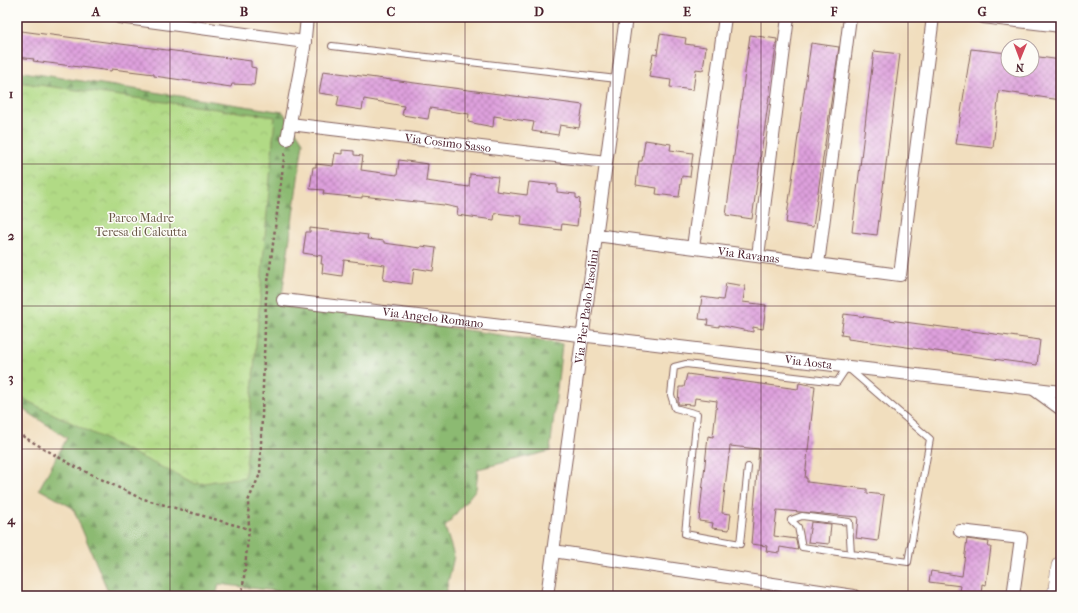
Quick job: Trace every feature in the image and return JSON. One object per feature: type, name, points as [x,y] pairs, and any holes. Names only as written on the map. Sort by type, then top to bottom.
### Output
[{"type":"main road","points":[[1057,596],[1061,566]]},
{"type":"street","points":[[120,17],[304,42]]},
{"type":"street","points":[[287,138],[307,17]]},
{"type":"street","name":"Via Pier Paolo Pasolini","points":[[547,596],[626,17]]},
{"type":"street","points":[[693,247],[725,17]]},
{"type":"street","points":[[758,256],[788,17]]},
{"type":"street","points":[[818,264],[850,17]]},
{"type":"street","name":"Via Ravanas","points":[[596,235],[900,275],[933,17]]},
{"type":"street","points":[[983,17],[1061,26]]},
{"type":"street","name":"Via Cosimo Sasso","points":[[290,124],[606,162]]},
{"type":"street","name":"Via Angelo Romano","points":[[283,300],[582,335]]},
{"type":"street","name":"Via Aosta","points":[[582,335],[1034,390]]},
{"type":"street","points":[[1034,390],[1061,392]]},
{"type":"street","points":[[1034,390],[1061,409]]},
{"type":"street","points":[[960,531],[1021,538],[1013,596]]},
{"type":"street","points":[[553,550],[854,596]]},
{"type":"lane","points":[[332,46],[617,79]]},
{"type":"lane","points":[[748,467],[740,544],[685,534],[697,414],[675,408],[671,395],[674,367],[686,364],[837,382],[847,367],[930,439],[908,562],[851,554],[802,547],[798,527],[791,520],[802,516],[849,522],[851,554]]},
{"type":"path","points":[[242,596],[249,529],[248,501],[260,474],[266,298],[287,138]]},
{"type":"path","points":[[17,433],[74,466],[140,498],[249,529]]},
{"type":"green space","points":[[17,71],[283,112],[303,142],[281,303],[562,344],[550,451],[478,469],[476,489],[445,527],[454,556],[445,596],[316,596],[219,584],[216,596],[110,596],[73,508],[39,489],[67,438],[17,405]]},
{"type":"green space","name":"Parco Madre Teresa di Calcutta","points":[[17,82],[275,117],[245,477],[196,484],[17,396]]},
{"type":"building","points":[[21,31],[251,61],[251,67],[256,68],[254,85],[232,84],[231,87],[154,76],[154,74],[112,69],[111,71],[33,61],[34,59],[17,57],[17,35],[20,35]]},
{"type":"building","points":[[660,34],[686,38],[685,44],[706,47],[703,70],[696,69],[693,90],[670,87],[671,80],[649,77],[653,54],[657,55]]},
{"type":"building","points":[[750,35],[777,39],[752,219],[726,215]]},
{"type":"building","points":[[811,43],[839,47],[813,227],[786,223]]},
{"type":"building","points":[[971,49],[1000,52],[1000,78],[1040,78],[1040,57],[1061,60],[1061,100],[999,91],[993,148],[956,144]]},
{"type":"building","points":[[874,51],[900,54],[877,235],[852,232]]},
{"type":"building","points":[[323,71],[583,105],[579,128],[560,125],[558,135],[532,131],[534,122],[494,116],[493,127],[468,122],[469,114],[430,108],[428,119],[402,115],[404,106],[364,99],[362,110],[337,106],[339,96],[319,93]]},
{"type":"building","points":[[645,140],[671,144],[670,150],[693,153],[690,177],[682,176],[679,197],[656,194],[657,188],[636,185],[639,161],[642,161]]},
{"type":"building","points":[[342,150],[354,151],[354,155],[363,156],[361,170],[397,175],[399,160],[428,164],[426,181],[469,187],[470,174],[498,177],[496,191],[527,195],[529,182],[557,185],[557,192],[576,194],[576,198],[580,199],[577,226],[562,224],[561,230],[521,225],[522,216],[495,213],[494,220],[457,215],[458,208],[444,205],[362,196],[362,198],[323,194],[324,190],[310,189],[313,167],[316,167],[316,164],[333,166],[335,153],[342,154]]},
{"type":"building","points":[[310,228],[368,235],[367,239],[384,241],[384,243],[420,248],[421,246],[436,248],[433,271],[414,268],[412,284],[383,280],[385,265],[344,260],[342,276],[322,273],[322,256],[303,253],[306,232],[310,232]]},
{"type":"building","points":[[726,283],[745,286],[743,302],[766,305],[763,329],[753,327],[753,332],[719,325],[719,327],[707,325],[708,320],[699,319],[702,297],[723,300]]},
{"type":"building","points":[[844,314],[1040,340],[1037,365],[848,339],[848,336],[841,335]]},
{"type":"building","points":[[687,374],[798,389],[799,383],[815,386],[805,478],[807,478],[807,482],[867,489],[867,493],[884,495],[878,541],[856,538],[858,517],[777,510],[774,536],[796,539],[798,550],[780,547],[779,553],[766,551],[767,546],[751,544],[759,449],[730,446],[722,513],[731,514],[729,530],[712,528],[713,523],[699,521],[708,436],[713,437],[717,401],[695,398],[694,405],[678,404],[679,387],[684,387]]},
{"type":"building","points":[[811,522],[831,524],[829,544],[808,542]]},
{"type":"building","points":[[967,539],[989,542],[988,547],[991,547],[986,585],[982,584],[981,596],[959,596],[961,586],[929,582],[931,571],[962,576]]}]
